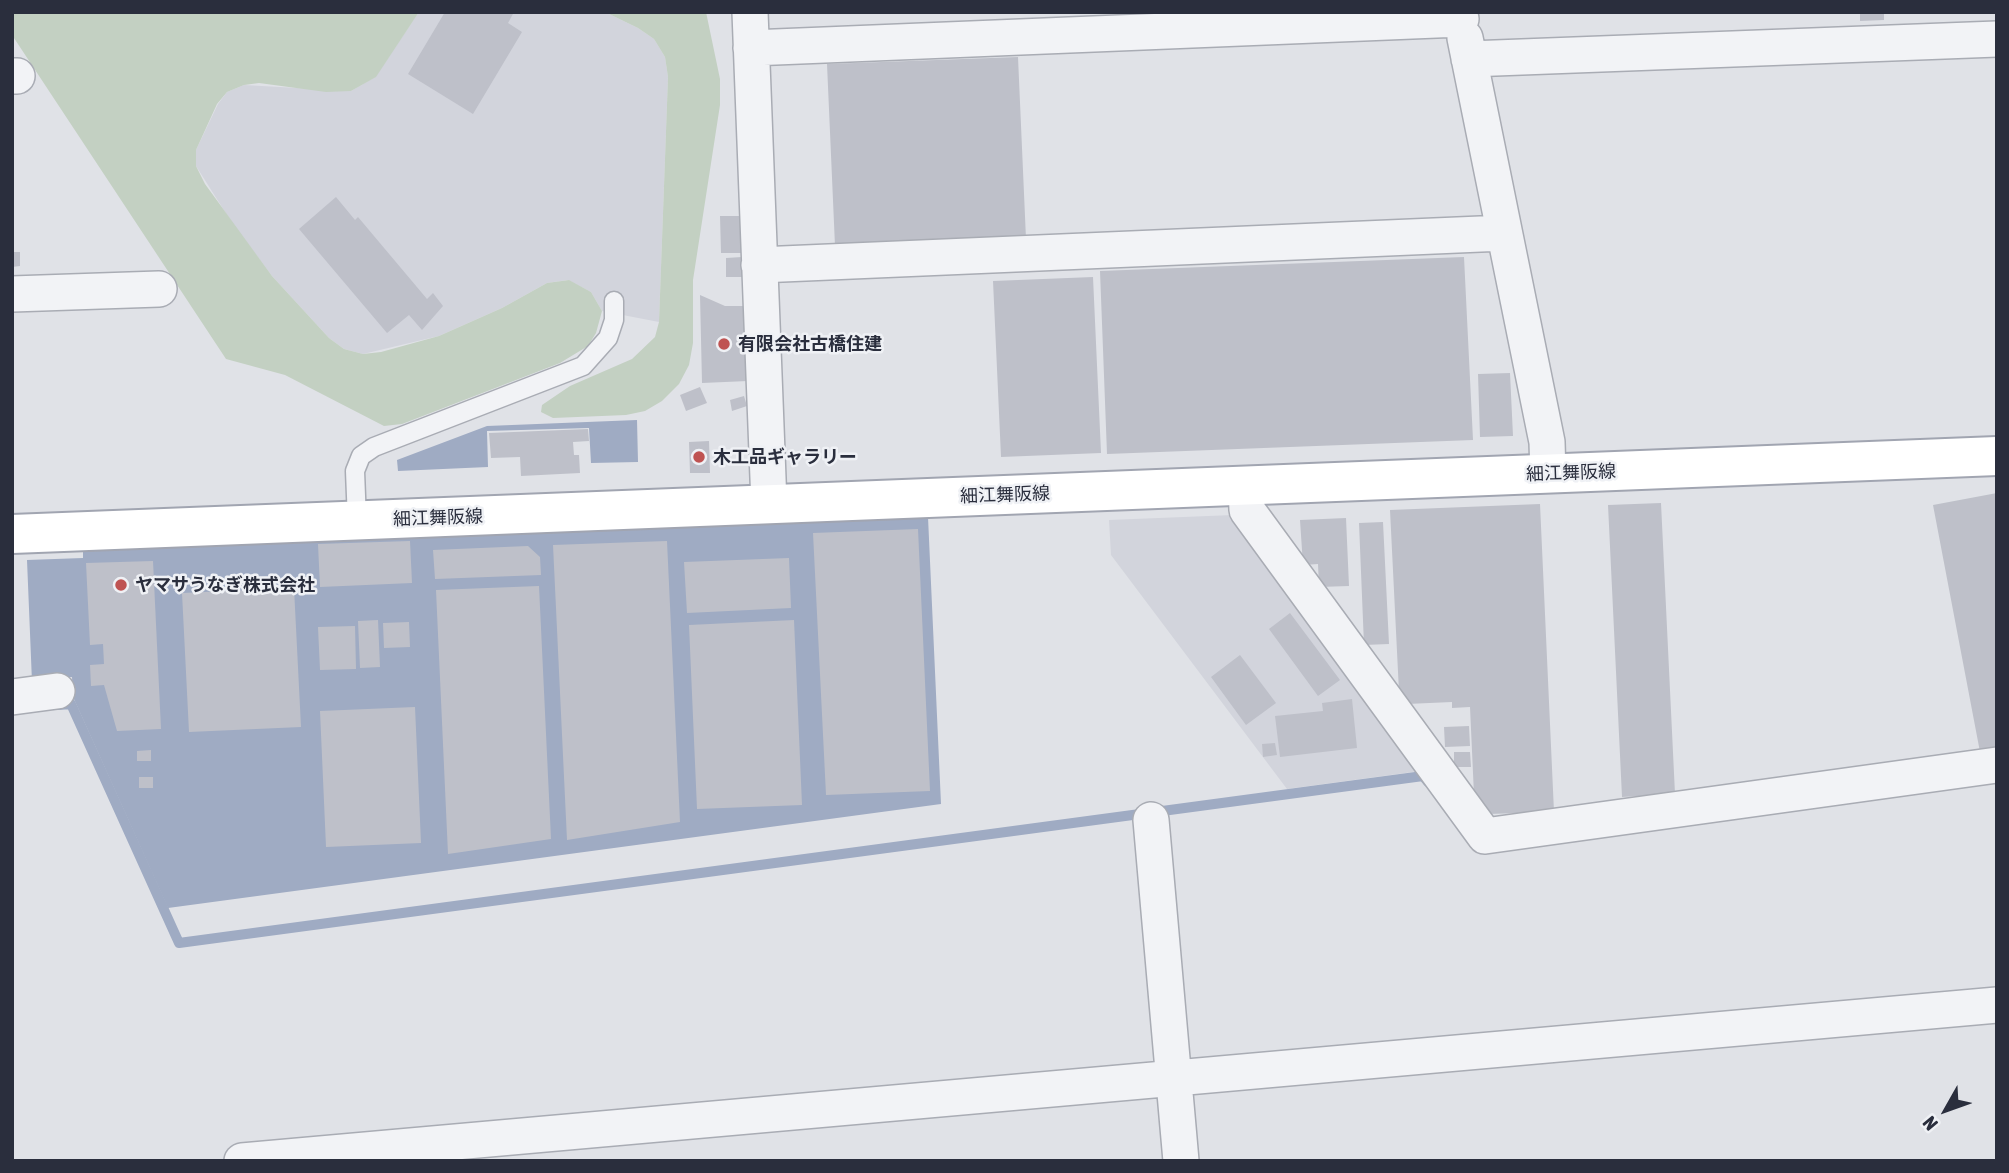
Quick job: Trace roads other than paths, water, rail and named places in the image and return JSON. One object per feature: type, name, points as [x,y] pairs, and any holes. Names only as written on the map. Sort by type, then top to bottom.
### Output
[{"type":"main road","name":"細江舞阪線","points":[[12,534],[1997,456]]},
{"type":"street","points":[[750,12],[769,505]]},
{"type":"street","points":[[751,48],[1460,16],[1547,442],[1548,474]]},
{"type":"street","points":[[1469,59],[1997,39]]},
{"type":"street","points":[[759,265],[1504,233]]},
{"type":"street","points":[[12,293],[159,289]]},
{"type":"street","points":[[1246,486],[1247,510],[1485,836],[1997,765]]},
{"type":"street","points":[[12,697],[57,691]]},
{"type":"street","points":[[1151,820],[1181,1161]]},
{"type":"street","points":[[242,1161],[1997,1005]]},
{"type":"lane","points":[[357,521],[355,471],[361,456],[374,447],[583,366],[597,354],[608,338],[614,320],[614,302]]},
{"type":"water","points":[[637,420],[638,462],[591,463],[589,428],[487,431],[488,467],[398,471],[397,460],[487,426]]},
{"type":"water","points":[[928,517],[941,804],[168,908],[73,697],[72,677],[32,682],[27,560],[83,558],[83,551]]},
{"type":"waterway","points":[[58,705],[71,704],[179,943],[1423,776],[1428,782]]},
{"type":"place","name":"有限会社古橋住建","points":[[724,344]]},
{"type":"place","name":"木工品ギャラリー","points":[[699,457]]},
{"type":"place","name":"ヤマサうなぎ株式会社","points":[[121,585]]}]
